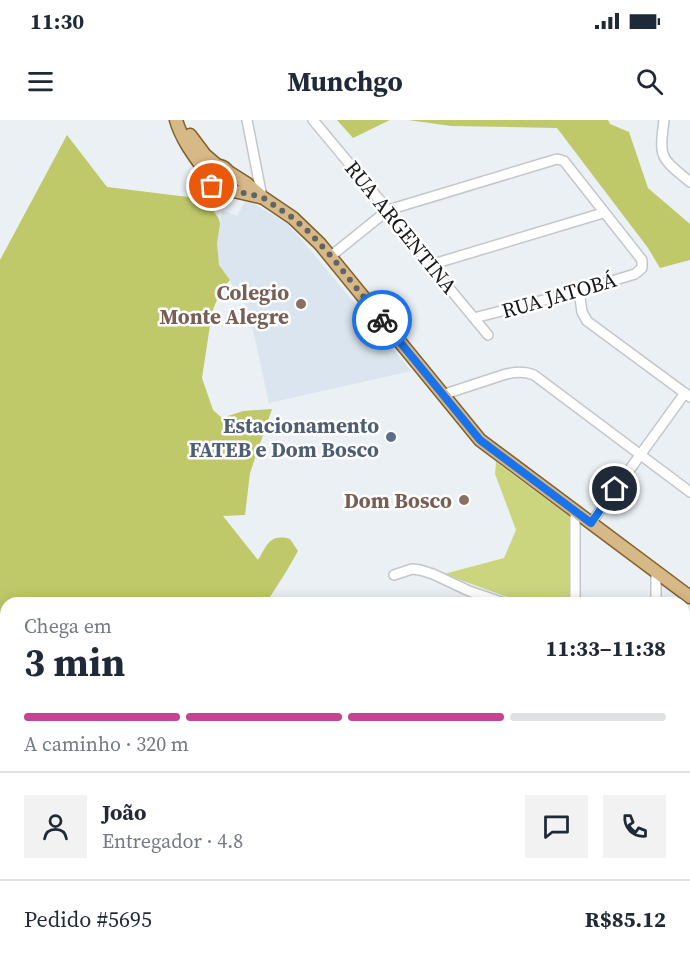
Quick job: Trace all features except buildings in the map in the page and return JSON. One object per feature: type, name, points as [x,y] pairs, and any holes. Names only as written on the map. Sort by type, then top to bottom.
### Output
[{"type":"main road","points":[[176,120],[188,146],[208,175],[210,184],[215,188],[262,197]]},
{"type":"main road","points":[[182,120],[206,155],[293,218],[310,233],[480,440],[690,597]]},
{"type":"main road","points":[[208,175],[211,170],[226,171]]},
{"type":"main road","points":[[221,188],[228,183],[229,177],[226,171]]},
{"type":"main road","points":[[226,171],[238,193]]},
{"type":"street","points":[[247,120],[262,197]]},
{"type":"street","name":"RUA ARGENTINA","points":[[313,120],[488,335]]},
{"type":"street","points":[[664,120],[662,150],[664,156],[669,164],[690,182]]},
{"type":"street","points":[[331,256],[388,210],[557,159],[564,161],[603,213],[430,265]]},
{"type":"street","name":"RUA JATOBÁ","points":[[474,318],[635,274],[642,268],[642,260],[603,213]]},
{"type":"street","points":[[579,291],[582,312],[587,321],[687,395],[591,523]]},
{"type":"street","points":[[442,395],[506,374],[526,372],[534,375],[690,492]]},
{"type":"street","points":[[575,512],[575,597]]},
{"type":"street","points":[[394,575],[411,569],[420,570],[486,597]]},
{"type":"street","points":[[656,572],[656,597]]},
{"type":"shaded area","name":"Colegio Monte Alegre","points":[[246,199],[285,222],[411,371],[269,403],[253,330],[247,322],[249,310],[218,264],[217,244],[222,210],[237,216]]},
{"type":"green space","points":[[337,120],[390,120],[353,138]]},
{"type":"green space","points":[[408,120],[608,120],[610,124],[629,132],[648,188],[690,224],[690,260],[660,268],[648,248],[557,128],[451,126]]},
{"type":"green space","points":[[67,135],[107,187],[188,197],[211,207],[220,224],[217,244],[219,265],[230,280],[221,290],[212,312],[202,378],[213,410],[222,418],[243,411],[272,409],[250,473],[245,515],[223,516],[258,560],[270,542],[277,538],[290,539],[298,551],[270,597],[0,597],[0,260]]},
{"type":"green space","points":[[496,462],[569,516],[569,597],[507,597],[444,574],[504,558],[516,530],[495,474]]},
{"type":"way so far","points":[[212,186],[262,197],[293,218],[331,256],[382,320]]},
{"type":"place","name":"Colegio Monte Alegre","points":[[301,304]]},
{"type":"place","name":"Estacionamento FATEB e Dom Bosco","points":[[391,437]]},
{"type":"place","name":"Dom Bosco","points":[[464,500]]},
{"type":"route","points":[[382,320],[480,440],[591,523],[615,489]]}]
